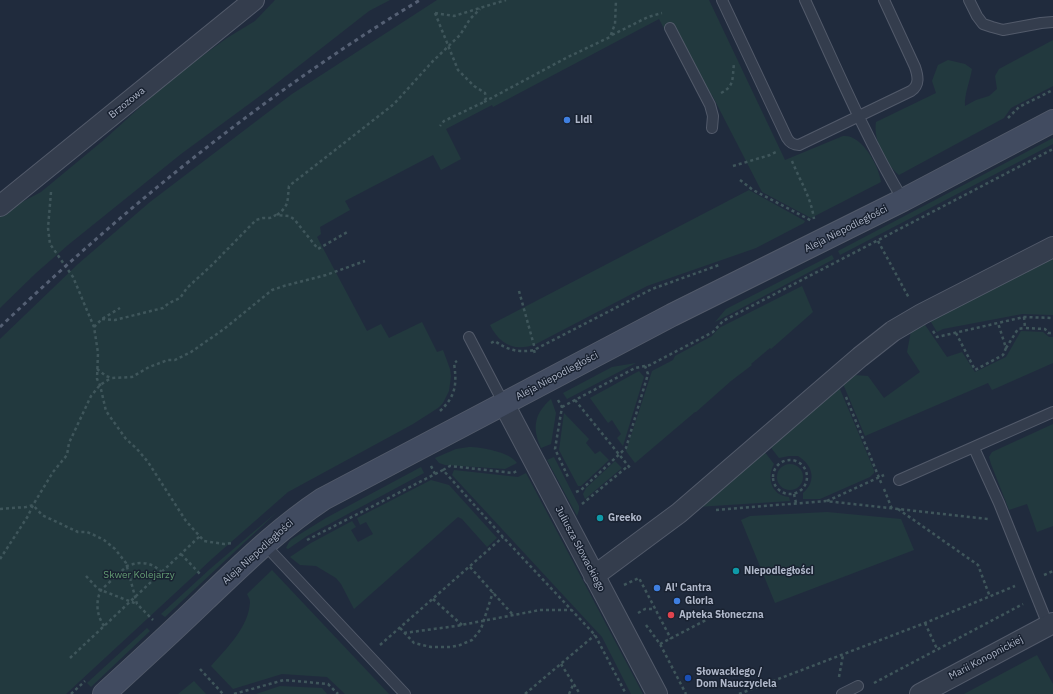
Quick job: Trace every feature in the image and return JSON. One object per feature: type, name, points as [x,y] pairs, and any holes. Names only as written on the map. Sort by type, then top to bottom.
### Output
[{"type":"street","name":"Brzozowa","points":[[0,206],[254,0]]},
{"type":"street","name":"Aleja Niepodległości","points":[[104,694],[264,544],[300,515],[324,499],[672,315],[904,200],[1053,121]]},
{"type":"street","points":[[594,576],[679,512],[860,357],[893,331],[916,307],[1053,247]]},
{"type":"street","name":"Juliusza Słowackiego","points":[[504,404],[657,694]]},
{"type":"street","name":"Marii Konopnickiej","points":[[920,694],[1051,624]]},
{"type":"lane","points":[[722,0],[787,138],[792,144],[799,144],[914,89],[918,75],[884,0]]},
{"type":"lane","points":[[805,0],[859,116],[892,181],[904,200]]},
{"type":"lane","points":[[969,0],[983,24],[1003,30],[1053,22]]},
{"type":"lane","points":[[670,28],[708,100],[713,116],[712,128]]},
{"type":"lane","points":[[469,337],[504,404]]},
{"type":"lane","points":[[898,480],[974,448],[1053,412]]},
{"type":"lane","points":[[974,448],[1037,597],[1051,624]]},
{"type":"lane","points":[[264,544],[405,694]]},
{"type":"lane","points":[[842,694],[858,686]]},
{"type":"path","points":[[484,102],[486,98],[485,93],[474,86],[458,70],[454,63],[449,46],[435,13],[454,16],[506,0]]},
{"type":"path","points":[[440,126],[444,121],[610,37],[615,24],[616,0]]},
{"type":"path","points":[[102,319],[115,320],[163,308],[169,303],[180,298],[187,288],[214,264],[256,220],[270,218],[286,206],[288,202],[289,186],[394,104],[432,62],[460,36],[470,19],[480,9]]},
{"type":"path","points":[[708,100],[729,89],[733,82],[735,56],[741,41]]},
{"type":"path","points":[[1003,123],[1019,107],[1053,90]]},
{"type":"path","points":[[733,166],[770,155],[792,144]]},
{"type":"path","points":[[792,144],[791,157],[806,188],[814,222]]},
{"type":"path","points":[[562,407],[635,368],[650,365],[713,332],[723,321],[1053,149]]},
{"type":"path","points":[[47,168],[51,188],[48,228],[50,244],[73,277],[94,327],[98,353],[97,379],[100,385],[106,412],[126,439],[141,454],[186,521],[204,541],[224,544],[236,542]]},
{"type":"path","points":[[740,180],[753,190],[814,222]]},
{"type":"path","points":[[276,215],[289,216],[294,219],[318,249],[349,231]]},
{"type":"path","points":[[808,225],[821,218]]},
{"type":"path","points":[[878,240],[916,307],[937,337],[1024,317],[1053,318]]},
{"type":"path","points":[[0,559],[28,516],[53,472],[67,455],[69,443],[91,396],[100,385],[112,378],[132,377],[149,367],[168,360],[175,360],[191,352],[224,329],[272,290],[326,275],[365,261]]},
{"type":"path","points":[[491,344],[495,341],[501,346],[520,352],[534,349],[652,289],[726,262]]},
{"type":"path","points":[[519,291],[535,354]]},
{"type":"path","points":[[94,327],[102,319],[120,308]]},
{"type":"path","points":[[1024,317],[1025,328]]},
{"type":"path","points":[[998,323],[1006,348]]},
{"type":"path","points":[[956,333],[975,370],[1003,355],[1018,329],[1045,329],[1048,333],[1053,333]]},
{"type":"path","points":[[436,415],[452,398],[456,377],[454,363],[457,362]]},
{"type":"path","points":[[576,492],[581,490],[626,448],[648,374],[645,366]]},
{"type":"path","points":[[97,369],[112,378]]},
{"type":"path","points":[[844,393],[892,508]]},
{"type":"path","points":[[555,449],[562,407],[556,396]]},
{"type":"path","points":[[574,400],[629,467],[582,504]]},
{"type":"path","points":[[787,459],[792,459],[802,464],[806,469],[808,476],[806,485],[801,491],[794,494],[783,493],[776,488],[772,477],[778,464],[787,459]]},
{"type":"path","points":[[302,544],[450,466],[513,473],[522,468]]},
{"type":"path","points":[[443,470],[595,636],[626,694]]},
{"type":"path","points":[[794,494],[796,503]]},
{"type":"path","points":[[709,510],[826,502],[1006,521]]},
{"type":"path","points":[[0,509],[26,508],[33,505]]},
{"type":"path","points":[[33,505],[42,515],[78,532],[87,532],[104,540],[115,549],[126,562],[137,604],[152,619]]},
{"type":"path","points":[[898,509],[978,565],[990,597]]},
{"type":"path","points":[[70,658],[200,536]]},
{"type":"path","points":[[369,655],[503,537]]},
{"type":"path","points":[[182,554],[200,574]]},
{"type":"path","points":[[104,626],[101,622],[98,610],[98,599],[101,590],[127,566],[140,563],[150,564],[162,572]]},
{"type":"path","points":[[470,567],[512,615]]},
{"type":"path","points":[[739,694],[1053,572]]},
{"type":"path","points":[[86,576],[98,589],[137,604]]},
{"type":"path","points":[[621,581],[624,586],[639,578],[671,639]]},
{"type":"path","points":[[400,628],[414,643],[431,647],[451,647],[460,645],[472,640],[481,629],[493,592]]},
{"type":"path","points":[[872,684],[1037,597]]},
{"type":"path","points":[[434,599],[462,625]]},
{"type":"path","points":[[634,606],[660,644],[686,694]]},
{"type":"path","points":[[638,613],[646,609],[655,608]]},
{"type":"path","points":[[404,633],[462,625],[540,610],[571,610]]},
{"type":"path","points":[[660,644],[706,620],[704,616]]},
{"type":"path","points":[[925,623],[937,649]]},
{"type":"path","points":[[528,693],[595,636]]},
{"type":"path","points":[[838,681],[843,654]]},
{"type":"path","points":[[561,664],[580,694]]},
{"type":"path","points":[[200,669],[223,694]]},
{"type":"path","points":[[234,694],[284,680],[328,684],[338,694]]},
{"type":"path","points":[[569,694],[574,685]]},
{"type":"path","points":[[77,688],[83,694]]},
{"type":"green space","points":[[275,0],[390,0],[369,11],[268,90],[181,154],[68,245],[36,273],[0,308],[0,196],[13,205],[41,192],[105,139],[172,78],[227,38],[255,21]]},
{"type":"green space","name":"Skwer Kolejarzy","points":[[437,0],[709,0],[785,160],[843,136],[850,137],[863,145],[868,152],[877,168],[881,182],[811,218],[762,192],[712,95],[702,101],[659,19],[493,107],[492,105],[446,129],[461,159],[441,170],[433,155],[345,201],[350,210],[320,227],[321,234],[317,237],[367,331],[381,324],[389,338],[422,322],[437,352],[443,350],[450,369],[451,376],[449,391],[443,403],[438,408],[413,424],[288,492],[214,557],[66,694],[0,694],[0,339],[78,264],[150,202],[292,94]]},
{"type":"green space","points":[[1053,40],[1053,86],[1011,108],[1004,118],[899,175],[889,164],[878,144],[876,136],[876,122],[936,93],[932,81],[938,65],[948,60],[965,64],[972,69],[966,93],[965,106],[976,100],[989,96],[997,89],[995,76],[999,69]]},
{"type":"green space","points":[[1053,138],[1053,144],[840,255],[838,251]]},
{"type":"green space","points":[[749,190],[805,221],[804,223],[756,248],[647,286],[536,344],[521,347],[509,345],[498,338],[490,325]]},
{"type":"green space","points":[[832,255],[834,259],[715,322],[726,309]]},
{"type":"green space","points":[[1053,256],[1053,315],[1022,314],[943,329],[937,332],[928,317]]},
{"type":"green space","points":[[802,286],[813,312],[635,463],[626,451],[652,371],[673,360],[675,356],[712,336],[719,328]]},
{"type":"green space","points":[[921,319],[947,357],[962,352],[975,372],[1006,357],[1021,331],[1043,332],[1049,337],[1053,337],[1053,363],[992,390],[988,383],[865,436],[841,379],[854,375],[868,376],[884,398],[920,372],[907,352],[912,326]]},
{"type":"green space","points":[[636,363],[567,399],[563,393],[612,367]]},
{"type":"green space","points":[[639,371],[644,377],[623,446],[617,438],[621,434],[612,420],[608,423],[590,398]]},
{"type":"green space","points":[[837,382],[874,473],[870,477],[820,499],[803,499],[803,493],[812,478],[810,468],[798,456],[779,458],[769,445]]},
{"type":"green space","points":[[551,399],[556,413],[551,444],[541,448],[536,434],[536,422],[541,410]]},
{"type":"green space","points":[[564,413],[589,439],[586,443],[595,454],[600,451],[609,460],[581,486],[578,486],[559,450]]},
{"type":"green space","points":[[1053,424],[1053,526],[1037,532],[1027,504],[1009,510],[989,457],[992,452]]},
{"type":"green space","points":[[469,447],[488,449],[502,453],[517,463],[505,469],[445,465],[439,463],[435,458],[456,449]]},
{"type":"green space","points":[[764,451],[774,464],[771,475],[772,485],[778,493],[789,497],[790,501],[697,507]]},
{"type":"green space","points":[[554,457],[579,506],[577,516],[547,460]]},
{"type":"green space","points":[[615,461],[622,468],[585,499],[583,494],[586,488]]},
{"type":"green space","points":[[790,464],[799,468],[803,477],[799,486],[790,490],[781,486],[777,477],[781,468]]},
{"type":"green space","points":[[421,467],[424,473],[307,536],[288,549],[286,548],[292,539],[326,518]]},
{"type":"green space","points":[[454,470],[518,477],[526,473],[643,694],[631,694],[602,637],[452,475]]},
{"type":"green space","points":[[431,480],[449,485],[497,538],[487,547],[462,519],[458,517],[354,609],[341,584],[336,578],[316,566],[300,565],[290,557],[311,543],[352,521],[356,527],[351,530],[358,542],[373,534],[366,522],[360,525],[357,518]]},
{"type":"green space","points":[[278,511],[165,617],[161,614],[210,569]]},
{"type":"green space","points":[[827,512],[901,519],[914,550],[775,603],[741,520],[750,516]]},
{"type":"green space","points":[[272,570],[389,694],[345,694],[327,677],[282,674],[233,689],[211,666],[230,645],[246,620],[250,602],[247,594]]},
{"type":"green space","points":[[147,628],[150,631],[91,687],[87,683]]},
{"type":"green space","points":[[1037,655],[1053,684],[1053,694],[964,694]]},
{"type":"green space","points":[[194,681],[206,694],[178,694]]},
{"type":"green space","points":[[280,686],[322,688],[327,694],[256,694]]},
{"type":"railway","points":[[0,327],[99,237],[201,152],[254,111],[308,73],[363,35],[420,0]]},
{"type":"place","name":"Lidl","points":[[567,120]]},
{"type":"place","name":"Greeko","points":[[600,518]]},
{"type":"place","name":"Niepodległości","points":[[736,571]]},
{"type":"place","name":"Al' Cantra","points":[[657,588]]},
{"type":"place","name":"Gloria","points":[[677,601]]},
{"type":"place","name":"Apteka Słoneczna","points":[[671,615]]},
{"type":"place","name":"Słowackiego / Dom Nauczyciela","points":[[688,678]]}]
